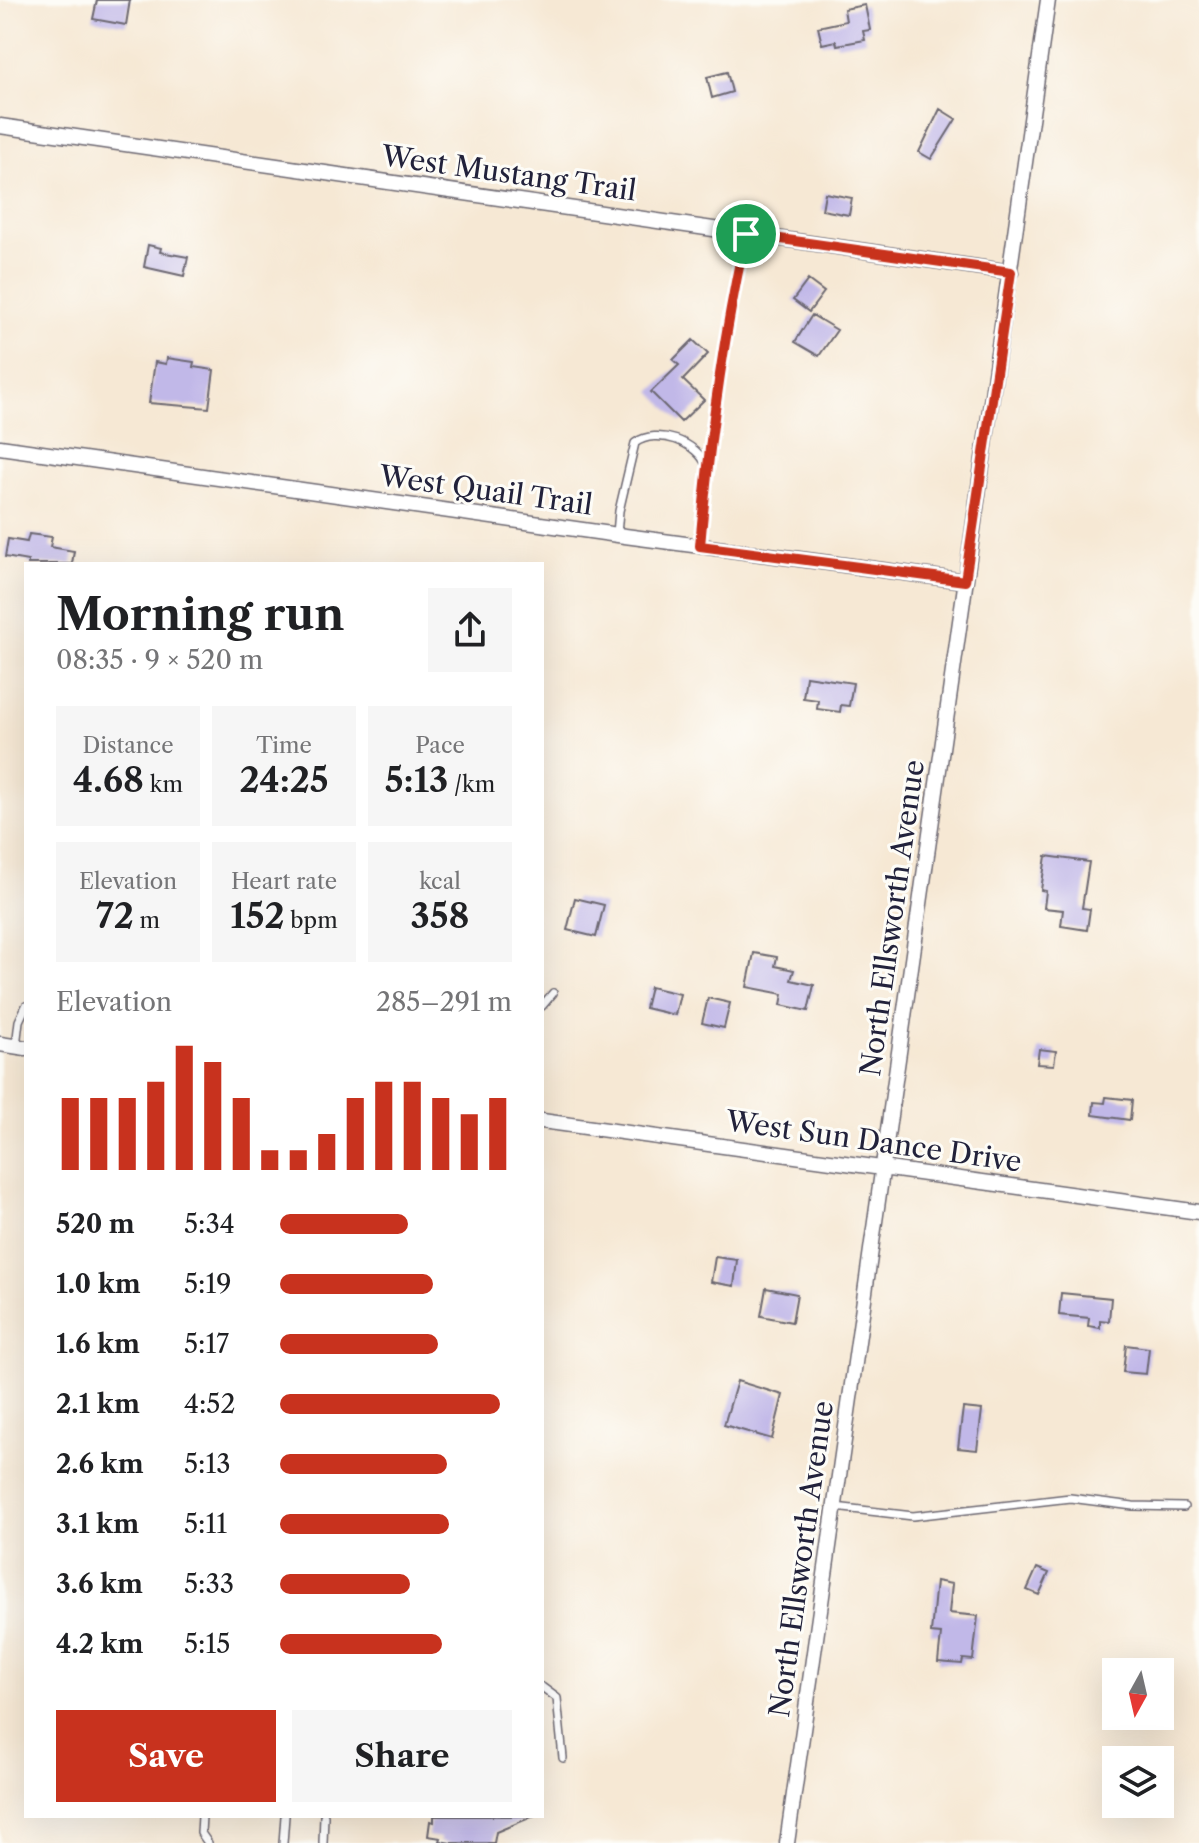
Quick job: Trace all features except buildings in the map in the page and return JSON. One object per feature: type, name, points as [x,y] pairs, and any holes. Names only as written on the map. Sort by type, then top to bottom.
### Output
[{"type":"street","name":"North Ellsworth Avenue","points":[[787,1843],[1048,0]]},
{"type":"street","name":"West Mustang Trail","points":[[0,126],[1011,272]]},
{"type":"street","name":"West Quail Trail","points":[[0,447],[965,581]]},
{"type":"street","points":[[0,1044],[21,1047]]},
{"type":"street","name":"West Sun Dance Drive","points":[[544,1121],[1199,1212]]},
{"type":"lane","points":[[617,535],[619,511],[635,443],[642,438],[659,436],[685,443],[704,460],[707,467],[700,546]]},
{"type":"lane","points":[[544,1004],[553,993]]},
{"type":"lane","points":[[21,1047],[19,1021],[24,1010]]},
{"type":"lane","points":[[835,1507],[913,1516],[1070,1498],[1133,1506],[1184,1507]]},
{"type":"lane","points":[[544,1688],[557,1698],[563,1758]]},
{"type":"lane","points":[[202,1818],[201,1833],[208,1843]]},
{"type":"lane","points":[[283,1843],[285,1818]]},
{"type":"lane","points":[[323,1843],[324,1818]]},
{"type":"path","points":[[707,467],[730,304],[746,234]]},
{"type":"route","points":[[746,234],[1011,272],[965,581],[700,546],[707,467],[730,304],[746,234]]}]
